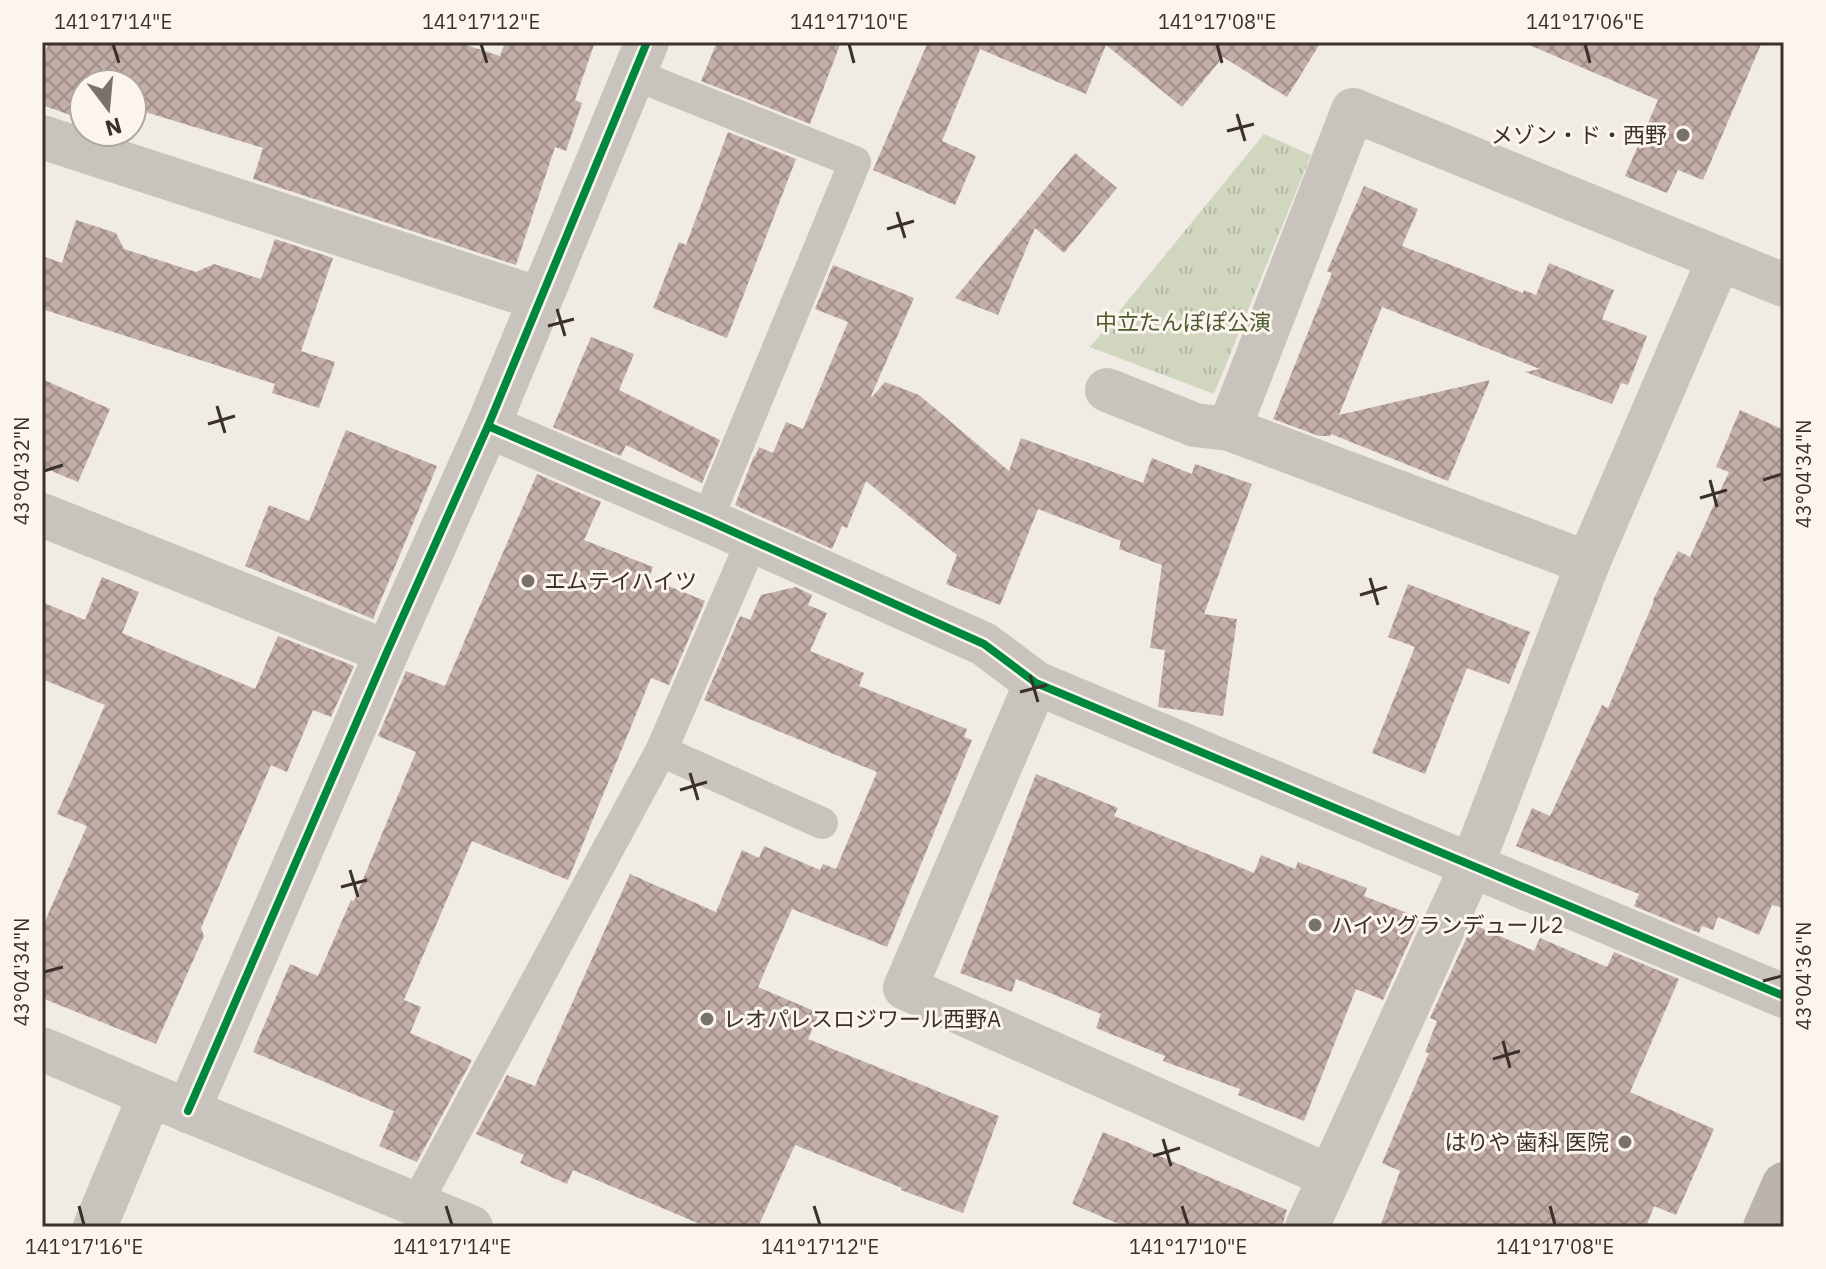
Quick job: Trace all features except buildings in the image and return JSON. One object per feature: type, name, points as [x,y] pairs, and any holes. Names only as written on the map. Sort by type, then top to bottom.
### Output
[{"type":"street","points":[[95,1227],[169,1103],[387,652],[488,426],[640,58]]},
{"type":"street","points":[[1229,429],[1353,110],[1784,285]]},
{"type":"street","points":[[42,137],[540,299]]},
{"type":"street","points":[[1307,1227],[1472,865],[1588,563],[1719,259]]},
{"type":"street","points":[[1107,390],[1195,425],[1229,429],[1588,563]]},
{"type":"street","points":[[488,426],[984,644],[1036,683],[1784,996]]},
{"type":"street","points":[[42,515],[387,652]]},
{"type":"street","points":[[1036,683],[905,988],[1329,1176]]},
{"type":"street","points":[[42,1049],[471,1227]]},
{"type":"street","points":[[1765,1227],[1784,1184]]},
{"type":"lane","points":[[640,58],[855,162],[707,520]]},
{"type":"lane","points":[[416,1204],[661,751],[752,541]]},
{"type":"lane","points":[[661,751],[822,823]]},
{"type":"green space","name":"中立たんぽぽ公演","points":[[1264,134],[1311,155],[1214,394],[1090,347]]},
{"type":"cycle path","points":[[188,1111],[488,426],[647,42]]},
{"type":"cycle path","points":[[488,426],[984,644],[1036,683],[1784,996]]},
{"type":"place","name":"メゾン・ド・西野","points":[[1683,135]]},
{"type":"place","name":"エムテイハイツ","points":[[528,581]]},
{"type":"place","name":"ハイツグランデュール2","points":[[1315,925]]},
{"type":"place","name":"レオパレスロジワール西野A","points":[[707,1019]]},
{"type":"place","name":"はりや 歯科 医院","points":[[1625,1142]]}]
